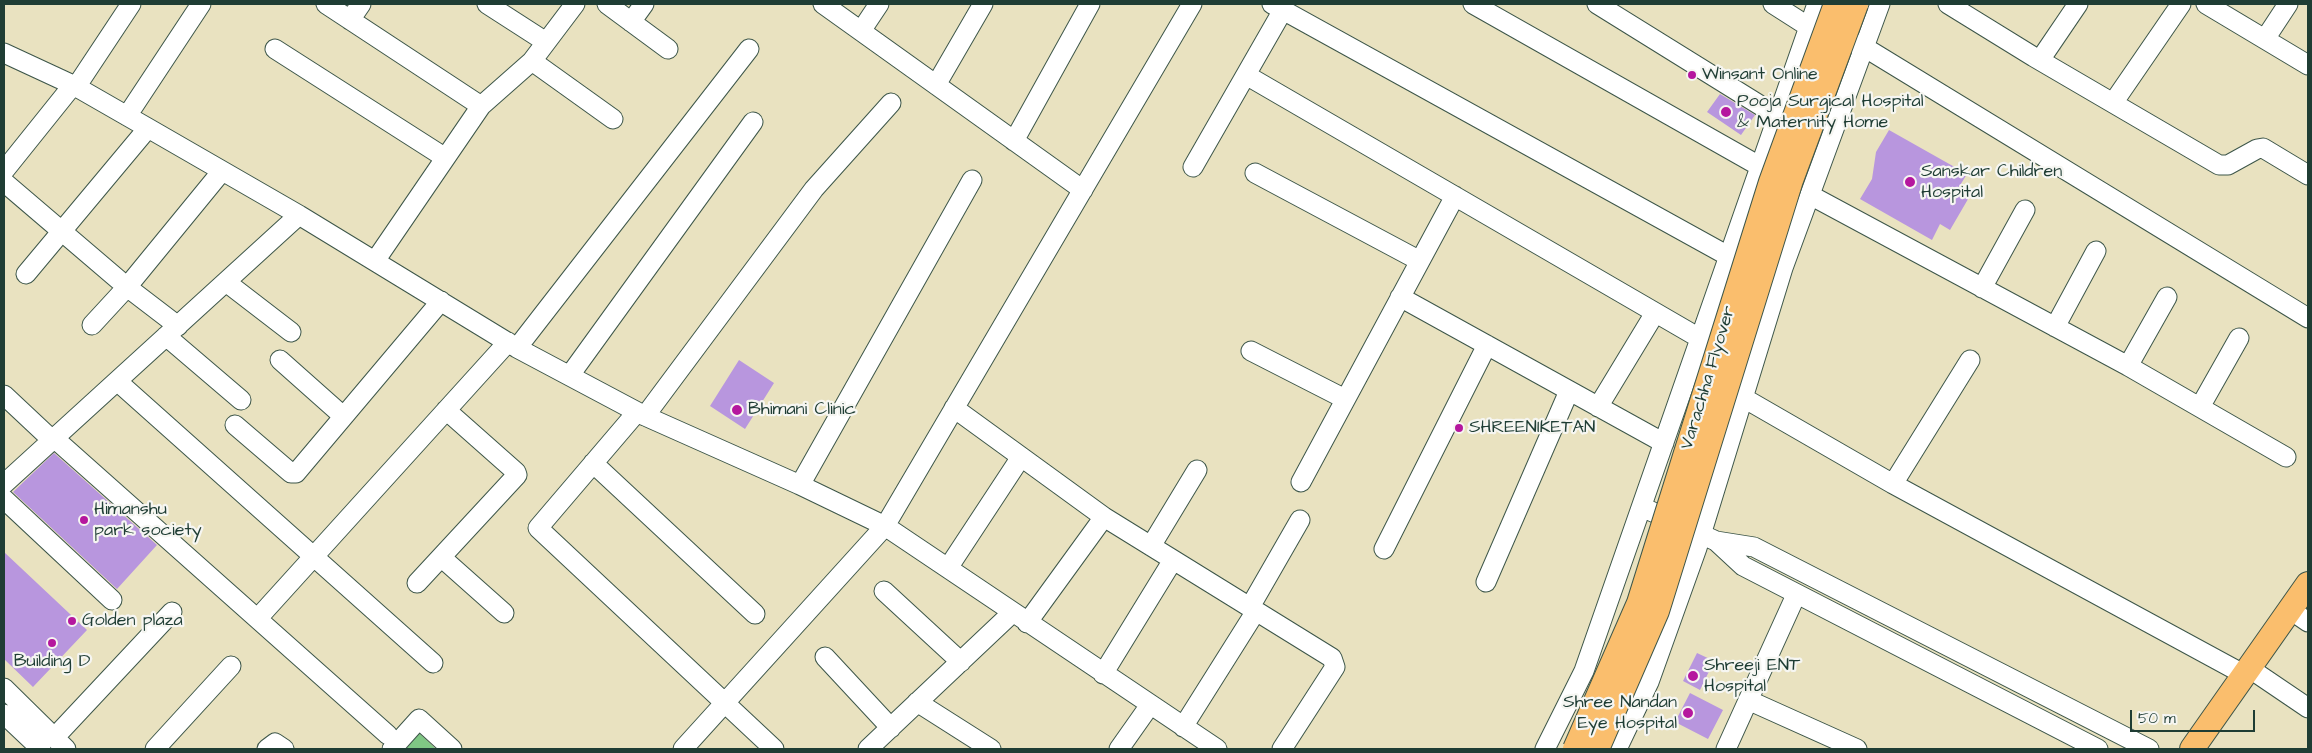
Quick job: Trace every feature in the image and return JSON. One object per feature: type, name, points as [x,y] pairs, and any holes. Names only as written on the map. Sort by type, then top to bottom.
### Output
[{"type":"main road","name":"Varachha Flyover","points":[[1575,749],[1639,603],[1771,182],[1836,4]]},
{"type":"main road","name":"Varachha Flyover","points":[[1597,749],[1657,611],[1791,180],[1856,4]]},
{"type":"main road","points":[[2192,749],[2247,671],[2299,615],[2308,584]]},
{"type":"street","points":[[4,171],[74,86],[131,4]]},
{"type":"street","points":[[127,116],[201,4]]},
{"type":"street","points":[[326,4],[481,106]]},
{"type":"street","points":[[350,20],[361,4]]},
{"type":"street","points":[[486,4],[546,42]]},
{"type":"street","points":[[375,261],[444,157],[481,106],[532,61],[575,4]]},
{"type":"street","points":[[607,4],[668,49]]},
{"type":"street","points":[[631,22],[644,4]]},
{"type":"street","points":[[823,4],[1083,190]]},
{"type":"street","points":[[861,31],[879,4]]},
{"type":"street","points":[[936,85],[983,4]]},
{"type":"street","points":[[1014,141],[1090,4]]},
{"type":"street","points":[[683,749],[726,705],[885,526],[1192,4]]},
{"type":"street","points":[[1473,4],[1761,167]]},
{"type":"street","points":[[1597,4],[1779,117]]},
{"type":"street","points":[[1773,4],[1809,27],[1864,47],[2308,318]]},
{"type":"street","points":[[1545,749],[1584,671],[1817,4]]},
{"type":"street","points":[[1617,749],[1649,682],[1709,537],[1742,397],[1782,268],[1880,4]]},
{"type":"street","points":[[1948,4],[2219,165],[2228,165],[2257,149],[2263,148],[2308,175]]},
{"type":"street","points":[[2040,60],[2078,4]]},
{"type":"street","points":[[2113,103],[2181,4]]},
{"type":"street","points":[[2206,4],[2308,64]]},
{"type":"street","points":[[2265,39],[2288,4]]},
{"type":"street","points":[[1193,167],[1246,75],[1278,7],[1730,257]]},
{"type":"street","points":[[276,49],[444,157]]},
{"type":"street","points":[[258,618],[446,410],[512,345],[749,49]]},
{"type":"street","points":[[4,53],[74,86],[300,215],[512,345],[641,414],[800,485],[885,526],[1217,749]]},
{"type":"street","points":[[532,61],[613,119]]},
{"type":"street","points":[[1246,75],[1701,340]]},
{"type":"street","points":[[774,749],[539,531],[541,523],[593,463],[641,414],[814,189],[891,103]]},
{"type":"street","points":[[570,375],[753,122]]},
{"type":"street","points":[[26,274],[148,128]]},
{"type":"street","points":[[92,325],[127,287],[222,171]]},
{"type":"street","points":[[1255,173],[1420,261]]},
{"type":"street","points":[[800,485],[972,180]]},
{"type":"street","points":[[4,182],[127,287],[241,400]]},
{"type":"street","points":[[1810,195],[2128,366],[2286,457]]},
{"type":"street","points":[[1301,482],[1455,196]]},
{"type":"street","points":[[1982,288],[2025,210]]},
{"type":"street","points":[[4,484],[300,215]]},
{"type":"street","points":[[2055,327],[2096,251]]},
{"type":"street","points":[[226,282],[291,332]]},
{"type":"street","points":[[2128,366],[2167,296]]},
{"type":"street","points":[[1400,297],[1664,443]]},
{"type":"street","points":[[235,425],[295,474],[441,301]]},
{"type":"street","points":[[1598,407],[1655,312]]},
{"type":"street","points":[[2200,407],[2239,338]]},
{"type":"street","points":[[1384,549],[1487,345]]},
{"type":"street","points":[[1251,351],[1345,399]]},
{"type":"street","points":[[280,360],[343,416]]},
{"type":"street","points":[[1894,484],[1970,360]]},
{"type":"street","points":[[117,381],[433,663]]},
{"type":"street","points":[[1486,582],[1569,391]]},
{"type":"street","points":[[4,395],[258,618],[390,742],[419,719],[452,749]]},
{"type":"street","points":[[1742,397],[1894,484],[2247,671],[2308,708]]},
{"type":"street","points":[[954,408],[1104,517],[1332,658],[1335,667],[1282,749]]},
{"type":"street","points":[[417,583],[517,476],[516,472],[446,410]]},
{"type":"street","points":[[948,568],[1021,457]]},
{"type":"street","points":[[593,463],[755,614]]},
{"type":"street","points":[[1151,546],[1196,470]]},
{"type":"street","points":[[4,499],[112,600]]},
{"type":"street","points":[[1642,507],[1709,537],[1754,547],[2149,749]]},
{"type":"street","points":[[868,749],[960,662],[1020,618],[1104,517]]},
{"type":"street","points":[[1183,727],[1253,609],[1300,520]]},
{"type":"street","points":[[1709,537],[1743,566],[1796,595],[2098,749]]},
{"type":"street","points":[[441,557],[504,613]]},
{"type":"street","points":[[1103,674],[1173,560]]},
{"type":"street","points":[[884,591],[960,662]]},
{"type":"street","points":[[1726,749],[1796,595]]},
{"type":"street","points":[[54,746],[172,612]]},
{"type":"street","points":[[825,657],[890,728]]},
{"type":"street","points":[[155,749],[231,666]]},
{"type":"street","points":[[4,688],[54,746]]},
{"type":"street","points":[[1748,700],[1857,749]]},
{"type":"street","points":[[918,702],[991,749]]},
{"type":"street","points":[[1119,749],[1150,705]]},
{"type":"street","points":[[4,714],[54,746]]},
{"type":"street","points":[[267,749],[275,743],[284,749]]},
{"type":"green space","points":[[417,731],[436,749],[400,749]]},
{"type":"building","points":[[1720,94],[1755,115],[1741,135],[1707,112]]},
{"type":"building","points":[[1889,130],[1967,174],[1959,187],[1971,194],[1950,230],[1940,224],[1932,240],[1860,199],[1872,179],[1876,152]]},
{"type":"building","points":[[739,360],[774,383],[745,429],[710,406]]},
{"type":"building","name":"Himanshu park society","points":[[54,453],[157,545],[117,589],[13,492]]},
{"type":"building","points":[[4,552],[87,630],[33,687],[4,659]]},
{"type":"building","points":[[1697,653],[1714,661],[1700,690],[1683,681]]},
{"type":"building","points":[[1690,693],[1723,710],[1708,739],[1675,722]]},
{"type":"place","name":"Winsant Online","points":[[1692,75]]},
{"type":"place","name":"Pooja Surgical Hospital & Maternity Home","points":[[1726,112]]},
{"type":"place","name":"Sanskar Children Hospital","points":[[1910,182]]},
{"type":"place","name":"Bhimani Clinic","points":[[737,410]]},
{"type":"place","name":"SHREENIKETAN","points":[[1459,428]]},
{"type":"place","name":"Himanshu park society","points":[[84,520]]},
{"type":"place","name":"Golden plaza","points":[[72,621]]},
{"type":"place","name":"Building D","points":[[52,643]]},
{"type":"place","name":"Shreeji ENT Hospital","points":[[1693,676]]},
{"type":"place","name":"Shree Nandan Eye Hospital","points":[[1688,713]]}]
